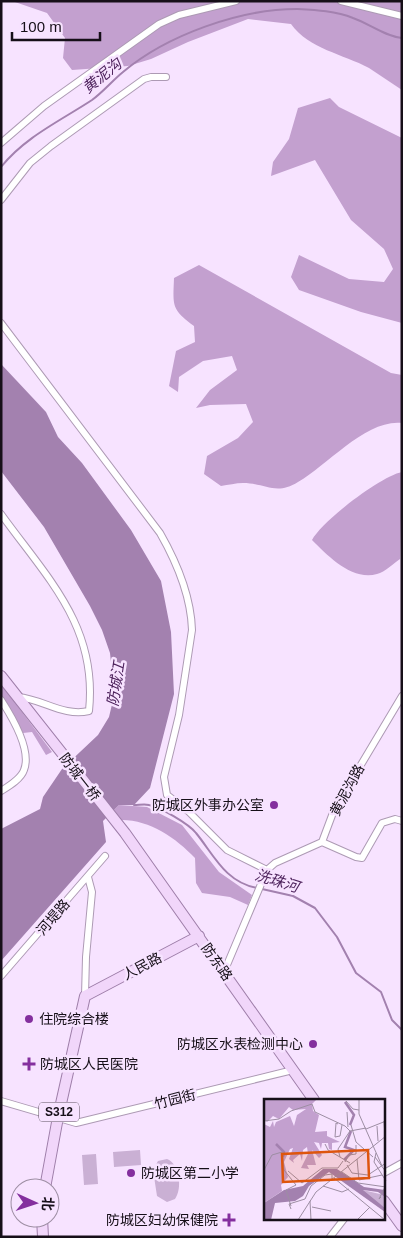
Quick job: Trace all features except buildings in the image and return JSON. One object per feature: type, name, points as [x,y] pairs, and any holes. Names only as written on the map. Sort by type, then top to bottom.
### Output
[{"type":"main road","points":[[1,676],[18,697]]},
{"type":"main road","name":"防城一桥","points":[[18,697],[119,826]]},
{"type":"main road","name":"防东路","points":[[119,826],[313,1099]]},
{"type":"main road","name":"人民路","points":[[85,996],[199,936]]},
{"type":"main road","name":"S312","points":[[47,1178],[58,1117],[85,996]]},
{"type":"main road","points":[[386,1204],[402,1226]]},
{"type":"street","points":[[1,143],[44,106],[159,24],[179,15],[236,1]]},
{"type":"street","points":[[340,1],[402,16]]},
{"type":"street","points":[[1,200],[30,163],[51,146],[144,79],[166,77]]},
{"type":"street","points":[[1,323],[160,533],[177,567],[192,619],[192,630],[179,716],[164,777],[166,794],[188,811],[227,850],[267,870]]},
{"type":"street","points":[[1,514],[68,607],[77,626],[90,673],[89,711],[73,713],[34,698],[18,697]]},
{"type":"street","name":"黄泥沟路","points":[[322,842],[334,810],[402,696]]},
{"type":"street","points":[[1,700],[17,727],[26,762],[24,771],[1,791]]},
{"type":"street","points":[[224,972],[267,870],[275,863],[322,842],[362,858],[377,828],[382,823],[394,820],[402,821]]},
{"type":"street","name":"河堤路","points":[[1,976],[105,856]]},
{"type":"street","points":[[85,996],[86,957],[92,892],[91,882],[88,877]]},
{"type":"street","name":"竹园街","points":[[1,1101],[76,1123],[293,1070]]},
{"type":"street","points":[[386,1172],[402,1163]]},
{"type":"street","points":[[330,1237],[343,1220]]},
{"type":"shaded area","points":[[12,1],[402,1],[402,90],[369,68],[317,45],[298,32],[291,24],[248,19],[188,42],[151,59],[128,66],[72,70],[63,58],[65,38],[47,13]]},
{"type":"shaded area","points":[[330,98],[339,107],[402,138],[402,323],[361,312],[299,290],[291,277],[299,255],[349,279],[384,282],[393,269],[384,249],[351,220],[315,160],[271,176],[273,162],[289,139],[298,108]]},
{"type":"shaded area","points":[[199,265],[391,373],[402,375],[402,423],[388,424],[361,435],[310,474],[298,482],[283,488],[243,483],[221,486],[204,474],[207,456],[238,438],[253,422],[246,404],[210,405],[196,408],[210,390],[237,370],[232,356],[203,361],[179,377],[178,392],[169,386],[176,351],[195,342],[194,326],[177,311],[175,306],[173,295],[174,278]]},
{"type":"shaded area","points":[[402,472],[400,559],[377,574],[359,574],[341,566],[312,540],[327,522],[353,500],[380,482]]},
{"type":"shaded area","points":[[1,684],[52,752],[46,755],[32,732],[23,733],[1,694]]},
{"type":"shaded area","points":[[119,805],[147,807],[182,825],[219,872],[252,895],[248,905],[230,897],[202,893],[196,883],[195,858],[180,844],[162,832],[143,823],[122,820],[114,810]]},
{"type":"shaded area","points":[[140,1150],[141,1165],[114,1167],[113,1152]]},
{"type":"shaded area","points":[[96,1154],[98,1184],[84,1185],[82,1155]]},
{"type":"shaded area","points":[[167,1159],[171,1161],[177,1171],[179,1189],[175,1199],[167,1202],[157,1196],[153,1170],[158,1161]]},
{"type":"water","name":"防城江","points":[[1,364],[46,412],[58,437],[82,463],[131,530],[161,581],[171,632],[174,694],[150,788],[134,805],[119,805],[103,821],[106,842],[1,961],[1,829],[40,809],[43,797],[62,769],[98,735],[109,717],[114,696],[110,653],[102,630],[90,606],[44,527],[1,471]]},
{"type":"waterway","name":"黄泥沟","points":[[1,167],[10,156],[32,138],[92,100],[123,72],[141,59],[182,36],[228,19],[275,10],[304,9],[326,11],[359,20],[389,35],[402,38]]},
{"type":"waterway","name":"洗珠河","points":[[134,805],[154,806],[181,821],[196,833],[228,874],[246,885],[257,888]]},
{"type":"waterway","name":"洗珠河","points":[[262,889],[293,896],[315,908],[337,937],[356,973],[381,992],[392,1020],[402,1030]]},
{"type":"place","name":"防城区外事办公室","points":[[274,805]]},
{"type":"place","name":"住院综合楼","points":[[29,1019]]},
{"type":"place","name":"防城区水表检测中心","points":[[313,1044]]},
{"type":"place","name":"防城区人民医院","points":[[29,1064]]},
{"type":"place","name":"防城区第二小学","points":[[131,1173]]},
{"type":"place","name":"防城区妇幼保健院","points":[[229,1220]]}]
